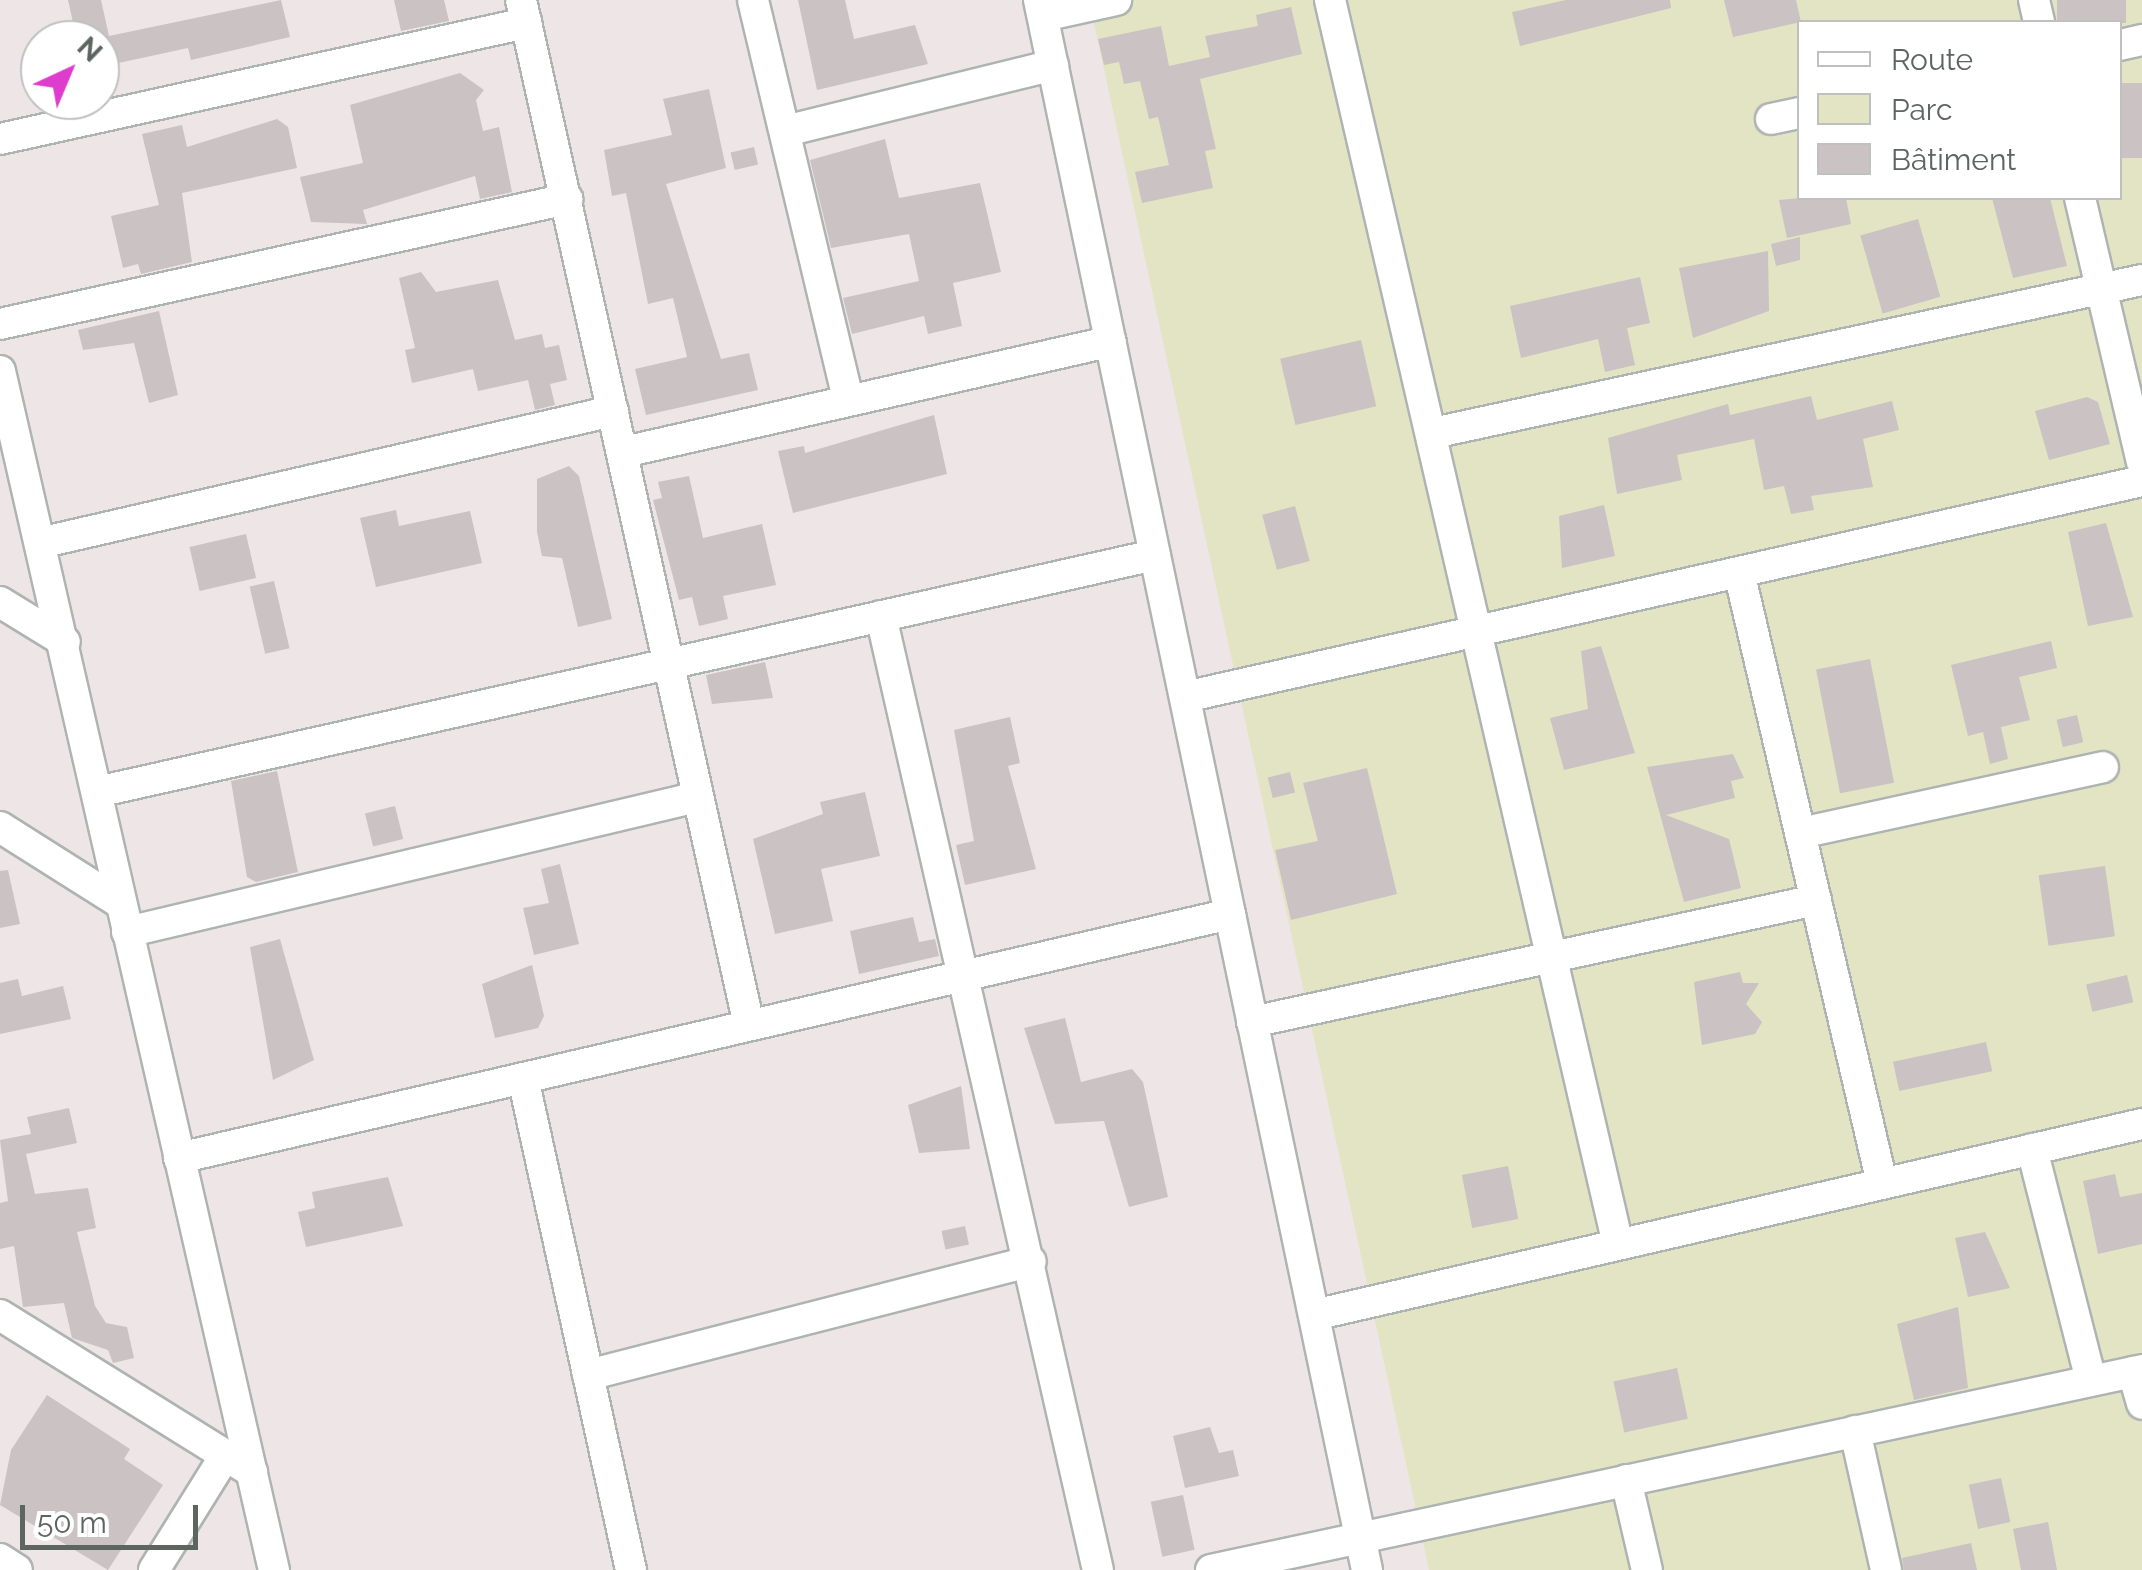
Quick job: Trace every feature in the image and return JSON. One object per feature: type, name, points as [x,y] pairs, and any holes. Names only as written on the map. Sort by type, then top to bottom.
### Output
[{"type":"street","points":[[753,0],[848,400]]},
{"type":"street","points":[[1116,0],[1041,8],[1367,1570]]},
{"type":"street","points":[[1330,0],[1618,1244]]},
{"type":"street","points":[[0,140],[524,12],[749,1026]]},
{"type":"street","points":[[785,131],[1053,66]]},
{"type":"street","points":[[0,324],[567,199]]},
{"type":"street","points":[[2080,200],[2142,463]]},
{"type":"street","points":[[1433,434],[2142,280]]},
{"type":"street","points":[[624,452],[1110,341]]},
{"type":"street","points":[[0,371],[44,542],[96,792],[274,1570]]},
{"type":"street","points":[[44,542],[613,412]]},
{"type":"street","points":[[1185,697],[2142,480]]},
{"type":"street","points":[[96,792],[1155,555]]},
{"type":"street","points":[[1740,572],[1882,1184]]},
{"type":"street","points":[[0,602],[65,642]]},
{"type":"street","points":[[881,616],[969,974],[1098,1570]]},
{"type":"street","points":[[1801,833],[2103,767]]},
{"type":"street","points":[[0,827],[124,917],[698,797]]},
{"type":"street","points":[[1252,1022],[1816,900]]},
{"type":"street","points":[[179,1158],[1230,914]]},
{"type":"street","points":[[523,1078],[631,1570]]},
{"type":"street","points":[[1314,1315],[2142,1124]]},
{"type":"street","points":[[2032,1149],[2091,1381]]},
{"type":"street","points":[[588,1375],[1031,1262]]},
{"type":"street","points":[[0,1315],[252,1472]]},
{"type":"street","points":[[1210,1570],[2138,1371],[2142,1404]]},
{"type":"street","points":[[1856,1431],[1886,1570]]},
{"type":"street","points":[[154,1570],[225,1456]]},
{"type":"street","points":[[1626,1480],[1647,1570]]},
{"type":"street","points":[[0,1559],[17,1570]]},
{"type":"green space","points":[[1089,0],[2142,0],[2142,1570],[1429,1570]]},
{"type":"building","points":[[68,0],[101,0],[105,20],[72,20]]},
{"type":"building","points":[[281,0],[290,37],[191,60],[188,48],[120,63],[120,34]]},
{"type":"building","points":[[394,0],[444,0],[449,21],[401,31]]},
{"type":"building","points":[[798,0],[845,0],[854,39],[915,25],[928,64],[817,90]]},
{"type":"building","points":[[1566,0],[1670,0],[1671,8],[1520,46],[1512,12]]},
{"type":"building","points":[[1724,0],[1796,0],[1801,20],[1797,23],[1733,37]]},
{"type":"building","points":[[2057,0],[2126,0],[2126,23],[2057,20]]},
{"type":"building","points":[[1291,7],[1302,54],[1200,79],[1216,149],[1205,151],[1213,188],[1142,203],[1135,172],[1169,165],[1158,117],[1149,119],[1140,81],[1124,84],[1119,62],[1104,65],[1098,39],[1161,26],[1169,66],[1210,57],[1205,36],[1258,26],[1256,15]]},
{"type":"building","points":[[460,73],[484,90],[476,100],[483,131],[499,127],[512,192],[480,199],[475,176],[363,210],[367,224],[311,222],[300,177],[363,163],[350,105]]},
{"type":"building","points":[[2122,83],[2142,83],[2142,158],[2122,158]]},
{"type":"building","points":[[709,89],[726,168],[666,184],[721,359],[749,353],[758,390],[646,415],[635,369],[687,357],[673,298],[648,304],[626,193],[612,196],[604,150],[672,135],[663,99]]},
{"type":"building","points":[[277,119],[288,127],[297,168],[182,193],[192,262],[141,274],[138,264],[123,268],[111,216],[159,205],[142,134],[182,125],[187,147]]},
{"type":"building","points":[[885,139],[899,198],[980,183],[1001,272],[953,283],[962,326],[928,334],[924,316],[852,334],[843,298],[919,281],[909,234],[831,248],[810,160]]},
{"type":"building","points":[[754,147],[758,165],[735,170],[731,152]]},
{"type":"building","points":[[1779,200],[1846,200],[1851,224],[1787,238]]},
{"type":"building","points":[[1993,200],[2050,200],[2067,266],[2013,278]]},
{"type":"building","points":[[1918,219],[1940,297],[1883,313],[1860,236]]},
{"type":"building","points":[[1800,237],[1800,260],[1776,266],[1771,244]]},
{"type":"building","points":[[1768,251],[1769,311],[1693,338],[1679,268]]},
{"type":"building","points":[[421,272],[436,292],[498,280],[515,340],[542,334],[545,348],[559,345],[567,380],[550,384],[555,405],[535,410],[528,380],[478,391],[473,369],[412,383],[405,350],[415,348],[399,278]]},
{"type":"building","points":[[1640,277],[1650,323],[1627,328],[1635,365],[1605,372],[1598,339],[1521,358],[1510,306]]},
{"type":"building","points":[[159,311],[178,395],[149,403],[134,343],[83,350],[78,330]]},
{"type":"building","points":[[1361,340],[1376,406],[1295,425],[1280,359]]},
{"type":"building","points":[[1811,396],[1817,420],[1892,401],[1899,430],[1863,439],[1873,487],[1811,496],[1814,510],[1791,514],[1784,486],[1764,490],[1754,439],[1677,455],[1682,480],[1617,494],[1608,438],[1728,404],[1730,415]]},
{"type":"building","points":[[2087,397],[2098,402],[2110,444],[2049,460],[2035,411]]},
{"type":"building","points":[[934,415],[947,474],[793,513],[778,451],[804,446],[805,453]]},
{"type":"building","points":[[569,466],[579,476],[612,619],[578,627],[562,558],[542,556],[537,532],[537,479]]},
{"type":"building","points":[[689,476],[703,538],[762,524],[776,585],[723,596],[728,619],[699,626],[692,597],[679,600],[653,500],[662,498],[658,482]]},
{"type":"building","points":[[1604,505],[1615,556],[1562,568],[1559,516]]},
{"type":"building","points":[[1295,506],[1310,561],[1277,570],[1262,515]]},
{"type":"building","points":[[396,510],[399,526],[470,511],[482,563],[376,587],[360,518]]},
{"type":"building","points":[[2106,523],[2133,617],[2088,626],[2068,532]]},
{"type":"building","points":[[246,534],[256,578],[200,591],[189,547]]},
{"type":"building","points":[[274,581],[290,648],[265,654],[250,587]]},
{"type":"building","points":[[2051,641],[2057,668],[2019,677],[2030,720],[2001,727],[2008,759],[1990,764],[1983,732],[1968,736],[1951,665]]},
{"type":"building","points":[[1601,646],[1635,753],[1564,770],[1550,718],[1588,709],[1581,651]]},
{"type":"building","points":[[1870,659],[1894,783],[1840,793],[1816,669]]},
{"type":"building","points":[[765,662],[773,698],[712,704],[706,675]]},
{"type":"building","points":[[2077,715],[2083,742],[2063,747],[2057,720]]},
{"type":"building","points":[[1010,717],[1020,763],[1008,766],[1036,869],[965,885],[956,845],[974,841],[954,730]]},
{"type":"building","points":[[1733,754],[1744,778],[1731,781],[1735,798],[1666,815],[1729,839],[1741,888],[1684,902],[1647,767]]},
{"type":"building","points":[[1367,768],[1397,894],[1291,920],[1275,850],[1318,841],[1303,783]]},
{"type":"building","points":[[277,771],[298,872],[256,882],[247,877],[231,781]]},
{"type":"building","points":[[1290,772],[1295,792],[1273,798],[1268,778]]},
{"type":"building","points":[[865,792],[880,856],[821,869],[833,921],[775,934],[753,839],[823,814],[820,802]]},
{"type":"building","points":[[395,806],[403,839],[373,846],[365,813]]},
{"type":"building","points":[[560,864],[579,944],[534,955],[523,908],[549,903],[541,869]]},
{"type":"building","points":[[2105,866],[2115,936],[2049,946],[2039,875]]},
{"type":"building","points":[[8,870],[20,924],[0,928],[0,871]]},
{"type":"building","points":[[913,917],[919,942],[935,939],[939,956],[859,974],[850,931]]},
{"type":"building","points":[[280,939],[314,1060],[273,1080],[250,947]]},
{"type":"building","points":[[532,965],[544,1016],[538,1028],[495,1038],[482,984]]},
{"type":"building","points":[[1740,972],[1743,983],[1759,983],[1746,1004],[1762,1022],[1755,1034],[1702,1045],[1694,982]]},
{"type":"building","points":[[2127,975],[2133,1002],[2092,1012],[2086,984]]},
{"type":"building","points":[[18,979],[22,996],[63,986],[71,1019],[0,1034],[0,983]]},
{"type":"building","points":[[1065,1018],[1081,1082],[1132,1069],[1143,1082],[1168,1197],[1129,1207],[1104,1121],[1055,1124],[1024,1028]]},
{"type":"building","points":[[1986,1042],[1992,1071],[1899,1091],[1893,1062]]},
{"type":"building","points":[[961,1086],[970,1149],[919,1153],[908,1105]]},
{"type":"building","points":[[69,1108],[77,1143],[26,1154],[35,1194],[88,1188],[96,1228],[77,1232],[95,1306],[106,1323],[127,1327],[134,1358],[113,1363],[108,1350],[72,1338],[64,1303],[23,1307],[14,1246],[0,1249],[0,1203],[8,1201],[0,1140],[31,1134],[27,1117]]},
{"type":"building","points":[[1508,1166],[1518,1219],[1472,1228],[1462,1175]]},
{"type":"building","points":[[2115,1174],[2120,1197],[2142,1193],[2142,1244],[2098,1254],[2083,1181]]},
{"type":"building","points":[[388,1177],[403,1226],[306,1247],[298,1212],[315,1208],[312,1192]]},
{"type":"building","points":[[965,1226],[969,1245],[945,1250],[942,1231]]},
{"type":"building","points":[[1985,1232],[2010,1288],[1968,1297],[1955,1238]]},
{"type":"building","points":[[1958,1307],[1968,1388],[1914,1400],[1897,1324]]},
{"type":"building","points":[[1677,1368],[1688,1419],[1624,1432],[1613,1382]]},
{"type":"building","points":[[47,1395],[130,1449],[124,1459],[163,1485],[108,1570],[0,1505],[11,1450]]},
{"type":"building","points":[[1210,1427],[1219,1453],[1233,1450],[1239,1476],[1185,1488],[1173,1436]]},
{"type":"building","points":[[2001,1478],[2010,1522],[1978,1529],[1969,1485]]},
{"type":"building","points":[[1183,1495],[1195,1550],[1162,1557],[1151,1502]]},
{"type":"building","points":[[2048,1522],[2057,1570],[2021,1570],[2013,1529]]},
{"type":"building","points":[[1971,1543],[1977,1570],[1904,1570],[1902,1558]]}]
